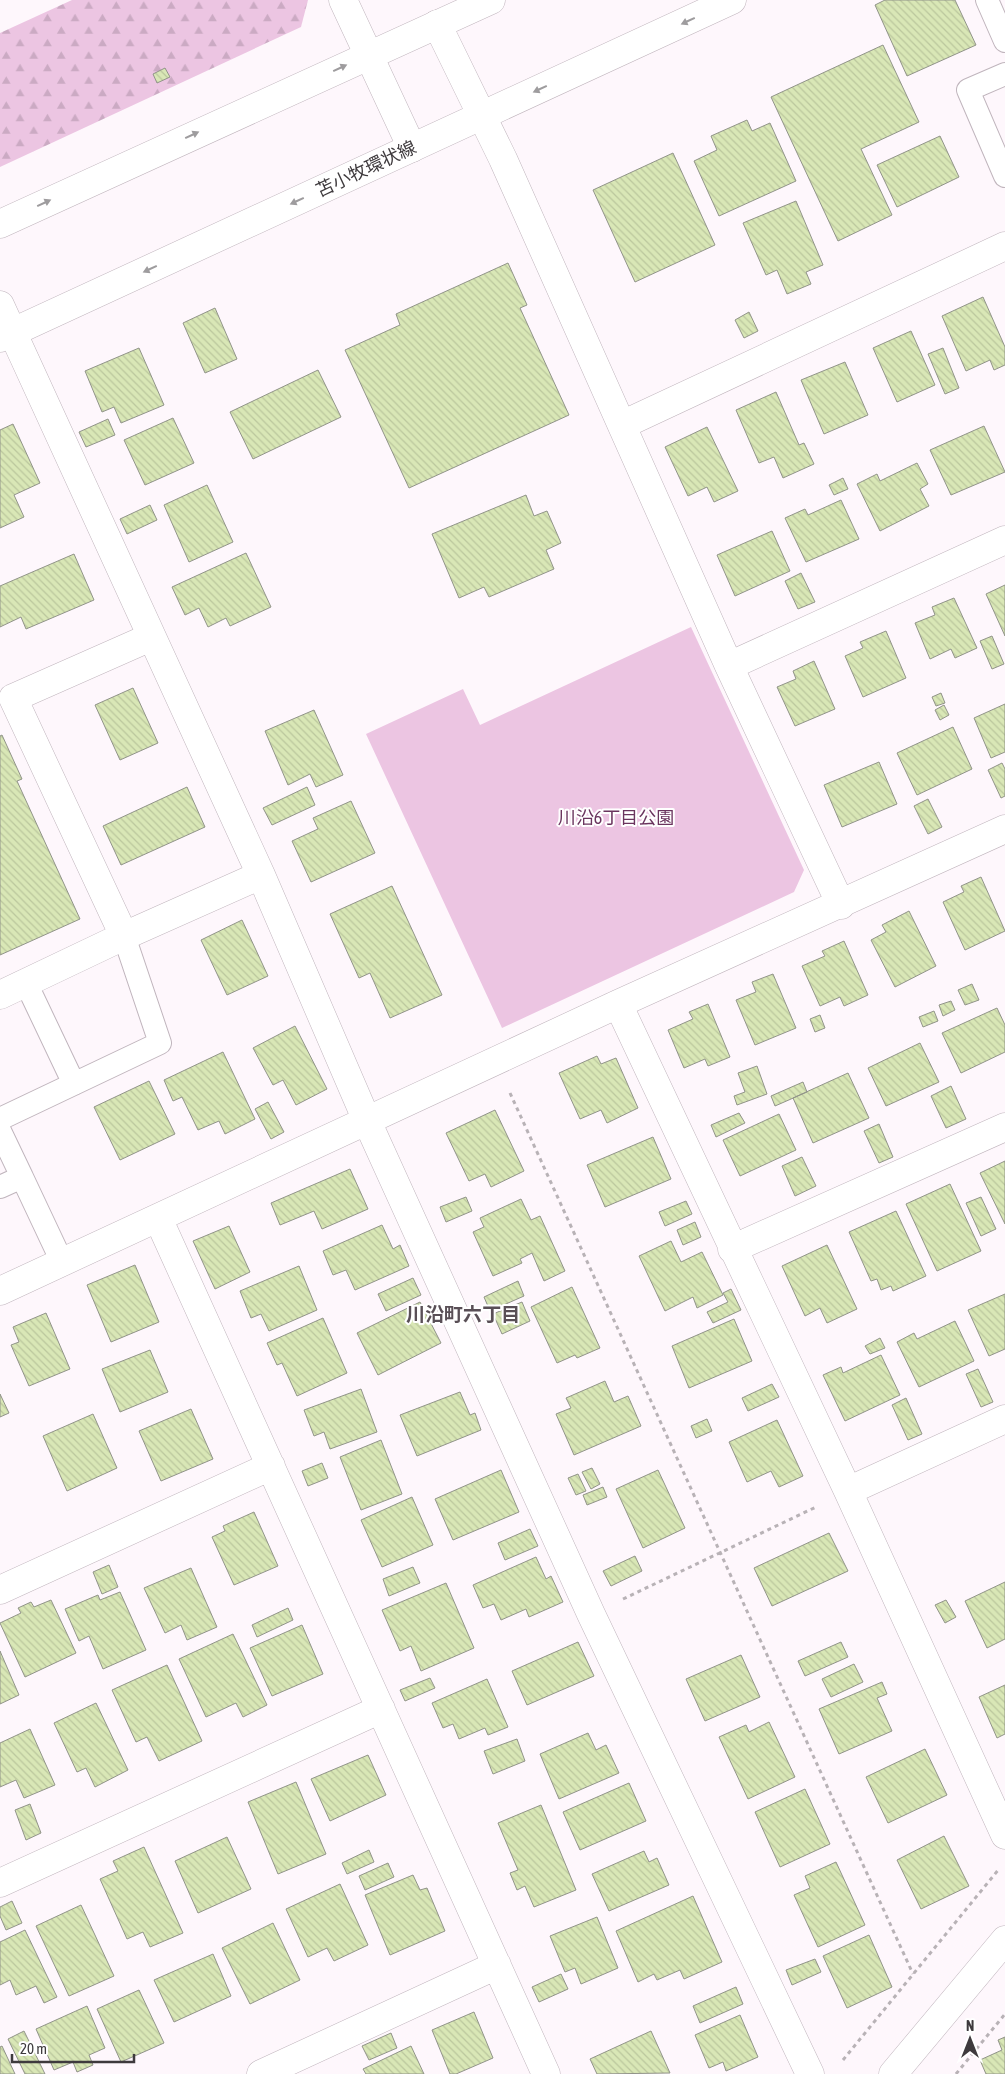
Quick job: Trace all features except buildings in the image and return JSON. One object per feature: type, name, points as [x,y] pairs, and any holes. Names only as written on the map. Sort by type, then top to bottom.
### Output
[{"type":"street","points":[[342,0],[412,148]]},
{"type":"street","points":[[0,224],[490,0]]},
{"type":"street","name":"苫小牧環状線","points":[[6,335],[732,0]]},
{"type":"street","points":[[437,24],[483,116],[729,666],[840,904]]},
{"type":"street","points":[[622,425],[1005,246]]},
{"type":"street","points":[[0,305],[6,335],[151,637],[261,875],[367,1121],[591,1614],[810,2074]]},
{"type":"street","points":[[729,666],[1005,540]]},
{"type":"street","points":[[124,936],[7,701],[151,637]]},
{"type":"street","points":[[0,1291],[618,1004],[1005,829]]},
{"type":"street","points":[[0,995],[124,936],[261,875]]},
{"type":"street","points":[[618,1004],[732,1249],[848,1491],[1005,1835]]},
{"type":"street","points":[[732,1249],[1005,1127]]},
{"type":"street","points":[[158,1218],[546,2074]]},
{"type":"street","points":[[848,1491],[1005,1419]]},
{"type":"street","points":[[0,1590],[271,1466]]},
{"type":"street","points":[[0,1883],[381,1709]]},
{"type":"street","points":[[893,2074],[1005,1940]]},
{"type":"street","points":[[261,2074],[497,1965]]},
{"type":"lane","points":[[987,0],[1005,42]]},
{"type":"lane","points":[[1005,74],[968,90],[1005,176]]},
{"type":"lane","points":[[0,1119],[160,1043],[124,936]]},
{"type":"lane","points":[[26,983],[74,1084]]},
{"type":"lane","points":[[0,1131],[62,1262]]},
{"type":"lane","points":[[0,1187],[22,1177]]},
{"type":"path","points":[[509,1092],[913,1974]]},
{"type":"path","points":[[591,1614],[848,1491]]},
{"type":"path","points":[[838,2066],[1005,1861]]},
{"type":"path","points":[[958,2073],[1005,2014]]},
{"type":"green space","points":[[72,0],[308,0],[301,27],[0,167],[0,33]]},
{"type":"green space","name":"川沿6丁目公園","points":[[691,627],[804,870],[794,892],[502,1028],[366,734],[463,689],[480,725]]},
{"type":"district","name":"川沿町六丁目","points":[[463,1314]]}]
